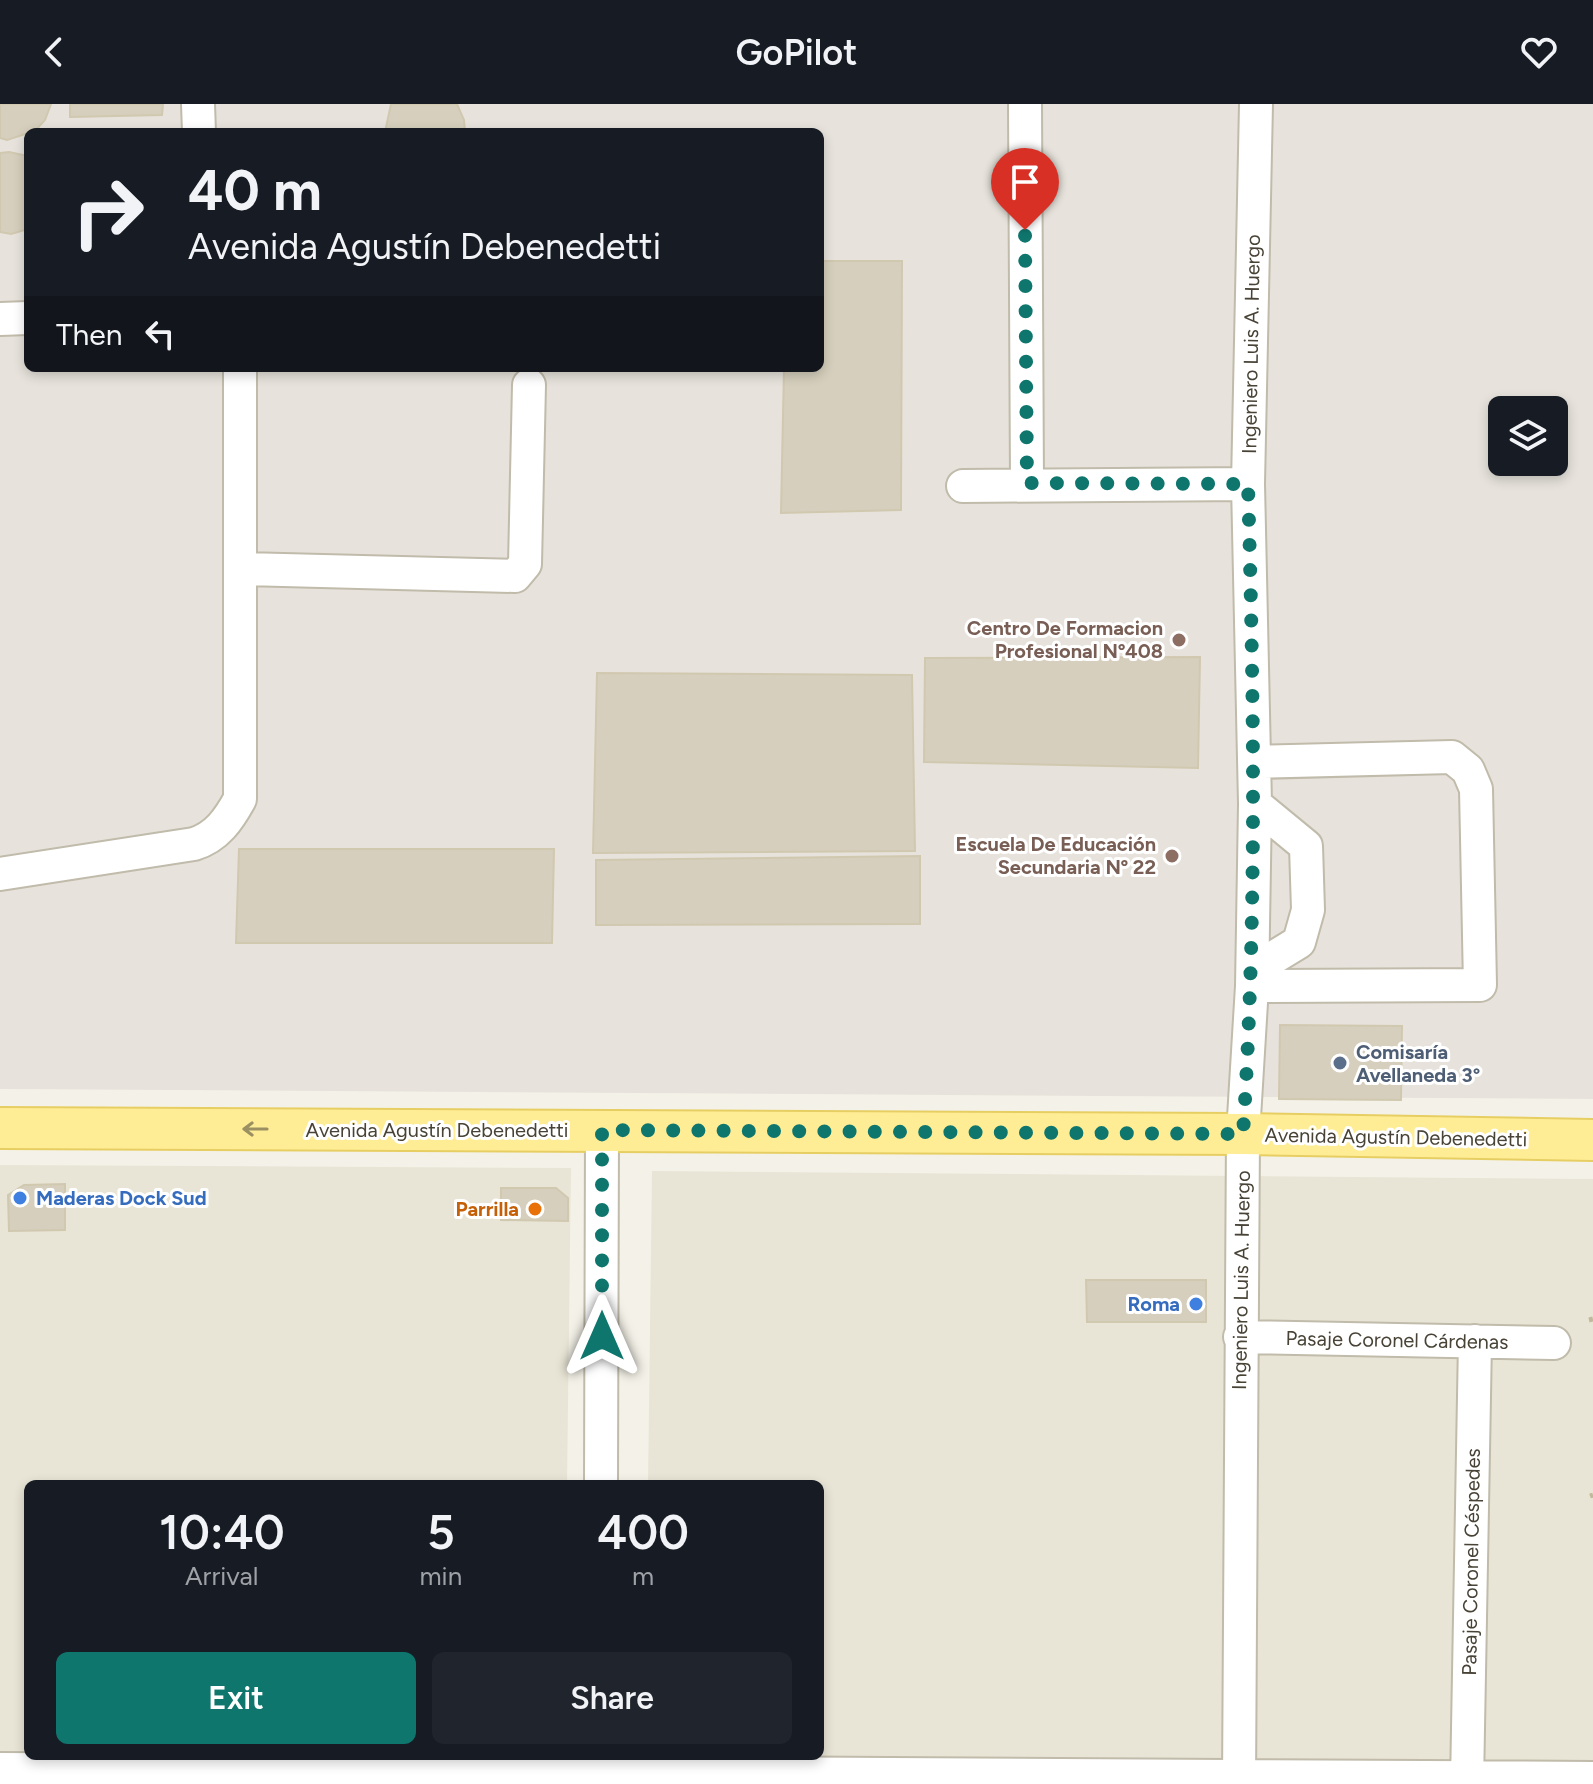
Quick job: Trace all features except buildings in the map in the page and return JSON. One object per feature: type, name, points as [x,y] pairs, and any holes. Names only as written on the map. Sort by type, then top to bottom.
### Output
[{"type":"main road","name":"Avenida Agustín Debenedetti","points":[[0,1128],[1243,1134],[1593,1140]]},
{"type":"street","points":[[198,104],[199,128]]},
{"type":"street","points":[[1025,104],[1027,483]]},
{"type":"street","name":"Ingeniero Luis A. Huergo","points":[[1240,1779],[1243,1134],[1253,978],[1255,804],[1248,484],[1256,104]]},
{"type":"street","points":[[0,319],[24,318]]},
{"type":"street","points":[[0,874],[208,840],[229,818],[240,799],[240,372]]},
{"type":"street","points":[[242,569],[515,576],[525,564],[529,385]]},
{"type":"street","points":[[963,486],[1027,483],[1248,484]]},
{"type":"street","points":[[1253,978],[1480,985],[1476,789],[1468,770],[1452,757],[1255,762]]},
{"type":"street","points":[[1253,978],[1299,942],[1308,910],[1306,846],[1255,804]]},
{"type":"street","points":[[601,1480],[602,1130]]},
{"type":"street","name":"Pasaje Coronel Cárdenas","points":[[1240,1337],[1554,1343]]},
{"type":"street","name":"Pasaje Coronel Céspedes","points":[[1467,1781],[1475,1341]]},
{"type":"street","points":[[0,1769],[601,1771],[1467,1781],[1593,1778]]},
{"type":"shaded area","points":[[0,104],[1593,104],[1593,1099],[0,1089]]},
{"type":"shaded area","points":[[0,1165],[571,1168],[567,1480],[24,1480],[24,1760],[564,1760],[564,1784],[0,1784]]},
{"type":"shaded area","points":[[652,1171],[1593,1179],[1593,1784],[643,1784],[644,1760],[824,1760],[824,1480],[648,1480]]},
{"type":"place","name":"Centro De Formacion Profesional Nº408","points":[[1179,640]]},
{"type":"place","name":"Escuela De Educación Secundaria Nº 22","points":[[1172,856]]},
{"type":"place","name":"Comisaría Avellaneda 3°","points":[[1340,1063]]},
{"type":"place","name":"Maderas Dock Sud","points":[[20,1198]]},
{"type":"place","name":"Parrilla","points":[[535,1209]]},
{"type":"place","name":"Roma","points":[[1196,1304]]},
{"type":"route","points":[[602,1336],[602,1130],[1243,1134],[1252,986],[1255,762],[1248,484],[1027,483],[1025,230]]}]
